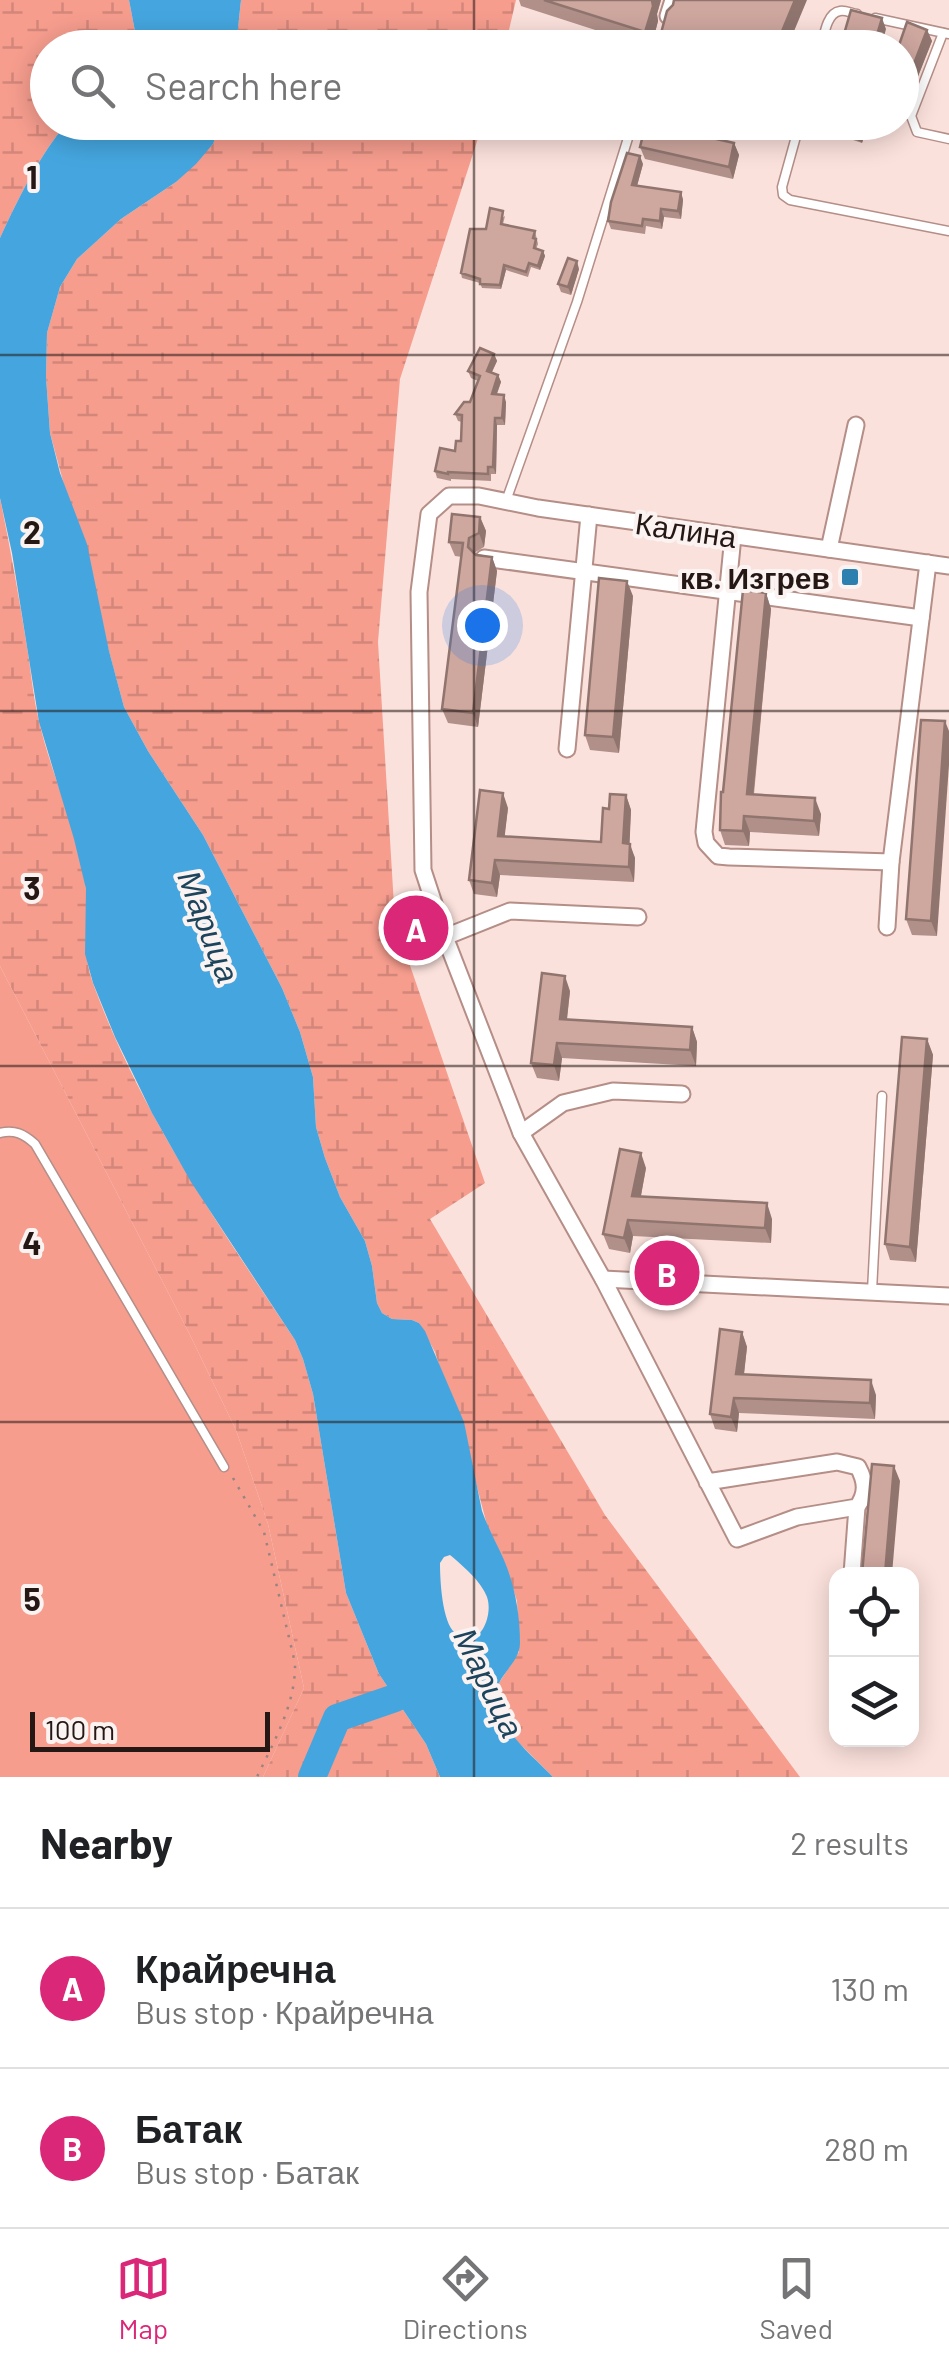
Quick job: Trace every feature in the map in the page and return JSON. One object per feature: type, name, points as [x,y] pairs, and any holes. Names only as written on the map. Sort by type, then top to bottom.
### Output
[{"type":"street","points":[[829,550],[856,425]]},
{"type":"street","name":"Калина","points":[[445,937],[423,870],[418,592],[430,514],[449,496],[479,496],[949,566]]},
{"type":"street","points":[[567,749],[590,515]]},
{"type":"street","points":[[733,536],[706,843],[718,856],[890,862]]},
{"type":"street","points":[[484,558],[921,618]]},
{"type":"street","points":[[887,927],[890,862],[928,564]]},
{"type":"street","points":[[638,917],[510,912],[445,937],[521,1133],[736,1538],[798,1517],[857,1508]]},
{"type":"street","points":[[521,1133],[563,1103],[613,1091],[682,1094]]},
{"type":"street","points":[[602,1280],[949,1296]]},
{"type":"street","points":[[707,1482],[837,1462],[858,1467],[864,1478],[865,1496],[857,1508],[853,1567]]},
{"type":"lane","points":[[826,30],[834,13],[840,11],[946,34],[919,88]]},
{"type":"lane","points":[[919,132],[949,139]]},
{"type":"lane","points":[[506,501],[578,302],[628,140]]},
{"type":"lane","points":[[795,140],[782,188],[783,195],[790,200],[949,232]]},
{"type":"lane","points":[[872,1292],[882,1096]]},
{"type":"lane","points":[[0,1133],[25,1135],[35,1144],[224,1467]]},
{"type":"path","points":[[224,1467],[264,1532],[294,1663],[295,1684],[286,1715],[257,1777]]},
{"type":"green space","points":[[0,0],[129,0],[135,30],[30,30],[30,140],[54,140],[0,238]]},
{"type":"green space","points":[[241,0],[516,0],[509,30],[238,30]]},
{"type":"green space","points":[[215,140],[477,140],[400,379],[378,642],[395,922],[485,1183],[430,1219],[605,1515],[800,1777],[553,1777],[516,1740],[497,1709],[497,1686],[519,1652],[517,1601],[487,1525],[435,1352],[419,1323],[392,1319],[382,1313],[377,1303],[365,1241],[340,1197],[325,1158],[316,1127],[313,1077],[282,988],[203,835],[124,707],[50,433],[47,333],[60,287],[77,259],[121,219],[176,182]]},
{"type":"green space","points":[[0,498],[37,712],[83,868],[86,948],[94,986],[158,1124],[295,1340],[313,1394],[346,1593],[379,1674],[426,1744],[440,1777],[263,1777],[304,1688],[268,1524],[236,1430],[0,966]]},
{"type":"green space","points":[[0,966],[236,1430],[268,1524],[304,1688],[263,1777],[0,1777]]},
{"type":"water","points":[[129,0],[241,0],[238,30],[135,30]]},
{"type":"water","name":"Марица","points":[[55,140],[215,140],[176,182],[121,219],[77,259],[60,287],[47,333],[50,433],[60,473],[87,544],[124,707],[203,835],[282,988],[313,1077],[316,1127],[325,1158],[340,1197],[365,1241],[377,1303],[382,1313],[392,1319],[412,1320],[425,1331],[464,1422],[482,1511],[508,1570],[518,1611],[519,1649],[499,1683],[497,1709],[512,1734],[553,1777],[440,1777],[426,1744],[379,1674],[346,1593],[313,1394],[303,1359],[295,1340],[191,1182],[152,1113],[93,983],[85,954],[86,889],[39,722],[0,498],[0,238]],"holes":[[[450,1555],[487,1597],[488,1614],[477,1636],[463,1638],[451,1628],[445,1610],[440,1563]]]},
{"type":"building","points":[[544,0],[652,0],[646,30]]},
{"type":"building","points":[[674,0],[795,0],[783,30],[662,30],[667,11]]},
{"type":"building","points":[[851,10],[882,18],[878,30],[845,30]]},
{"type":"building","points":[[907,22],[927,30],[919,51],[919,30],[904,30]]},
{"type":"building","points":[[642,140],[734,143],[729,167],[640,147]]},
{"type":"building","points":[[627,153],[640,156],[632,185],[681,192],[678,211],[661,209],[660,221],[643,219],[642,226],[608,221]]},
{"type":"building","points":[[490,208],[503,211],[501,224],[535,231],[534,248],[543,251],[538,266],[529,263],[526,272],[504,265],[500,285],[480,284],[480,279],[461,273],[470,229],[486,229]]},
{"type":"building","points":[[568,258],[577,261],[568,287],[558,284]]},
{"type":"building","points":[[480,348],[494,354],[487,371],[498,375],[492,394],[504,395],[502,418],[495,418],[493,467],[488,467],[488,474],[435,471],[440,448],[455,451],[456,441],[461,441],[462,415],[455,414],[464,402],[470,402],[480,376],[468,371]]},
{"type":"building","points":[[452,514],[480,517],[479,533],[469,538],[468,547],[476,555],[492,557],[473,713],[442,709],[463,543],[449,542]]},
{"type":"building","points":[[599,578],[627,581],[613,737],[585,735]]},
{"type":"building","points":[[743,590],[766,593],[747,794],[815,798],[814,821],[744,816],[743,831],[720,830]]},
{"type":"building","points":[[921,720],[945,721],[931,921],[906,919]]},
{"type":"building","points":[[480,790],[503,793],[498,836],[601,842],[603,808],[609,809],[610,794],[626,795],[623,843],[630,844],[629,867],[495,860],[492,883],[469,880]]},
{"type":"building","points":[[542,973],[565,976],[560,1019],[692,1027],[690,1050],[557,1043],[554,1065],[531,1063]]},
{"type":"building","points":[[902,1037],[927,1039],[910,1247],[885,1244]]},
{"type":"building","points":[[620,1149],[641,1153],[632,1196],[767,1203],[765,1228],[628,1220],[624,1238],[603,1234]]},
{"type":"building","points":[[720,1329],[742,1332],[736,1374],[871,1380],[870,1403],[734,1398],[731,1417],[710,1414]]},
{"type":"building","points":[[872,1464],[894,1466],[886,1567],[863,1567]]},
{"type":"waterway","points":[[312,1777],[337,1718],[395,1698],[428,1680]]},
{"type":"place","name":"кв. Изгрев","points":[[850,577]]},
{"type":"place","name":"Крайречна","points":[[416,928]]},
{"type":"place","name":"Батак","points":[[667,1273]]}]
